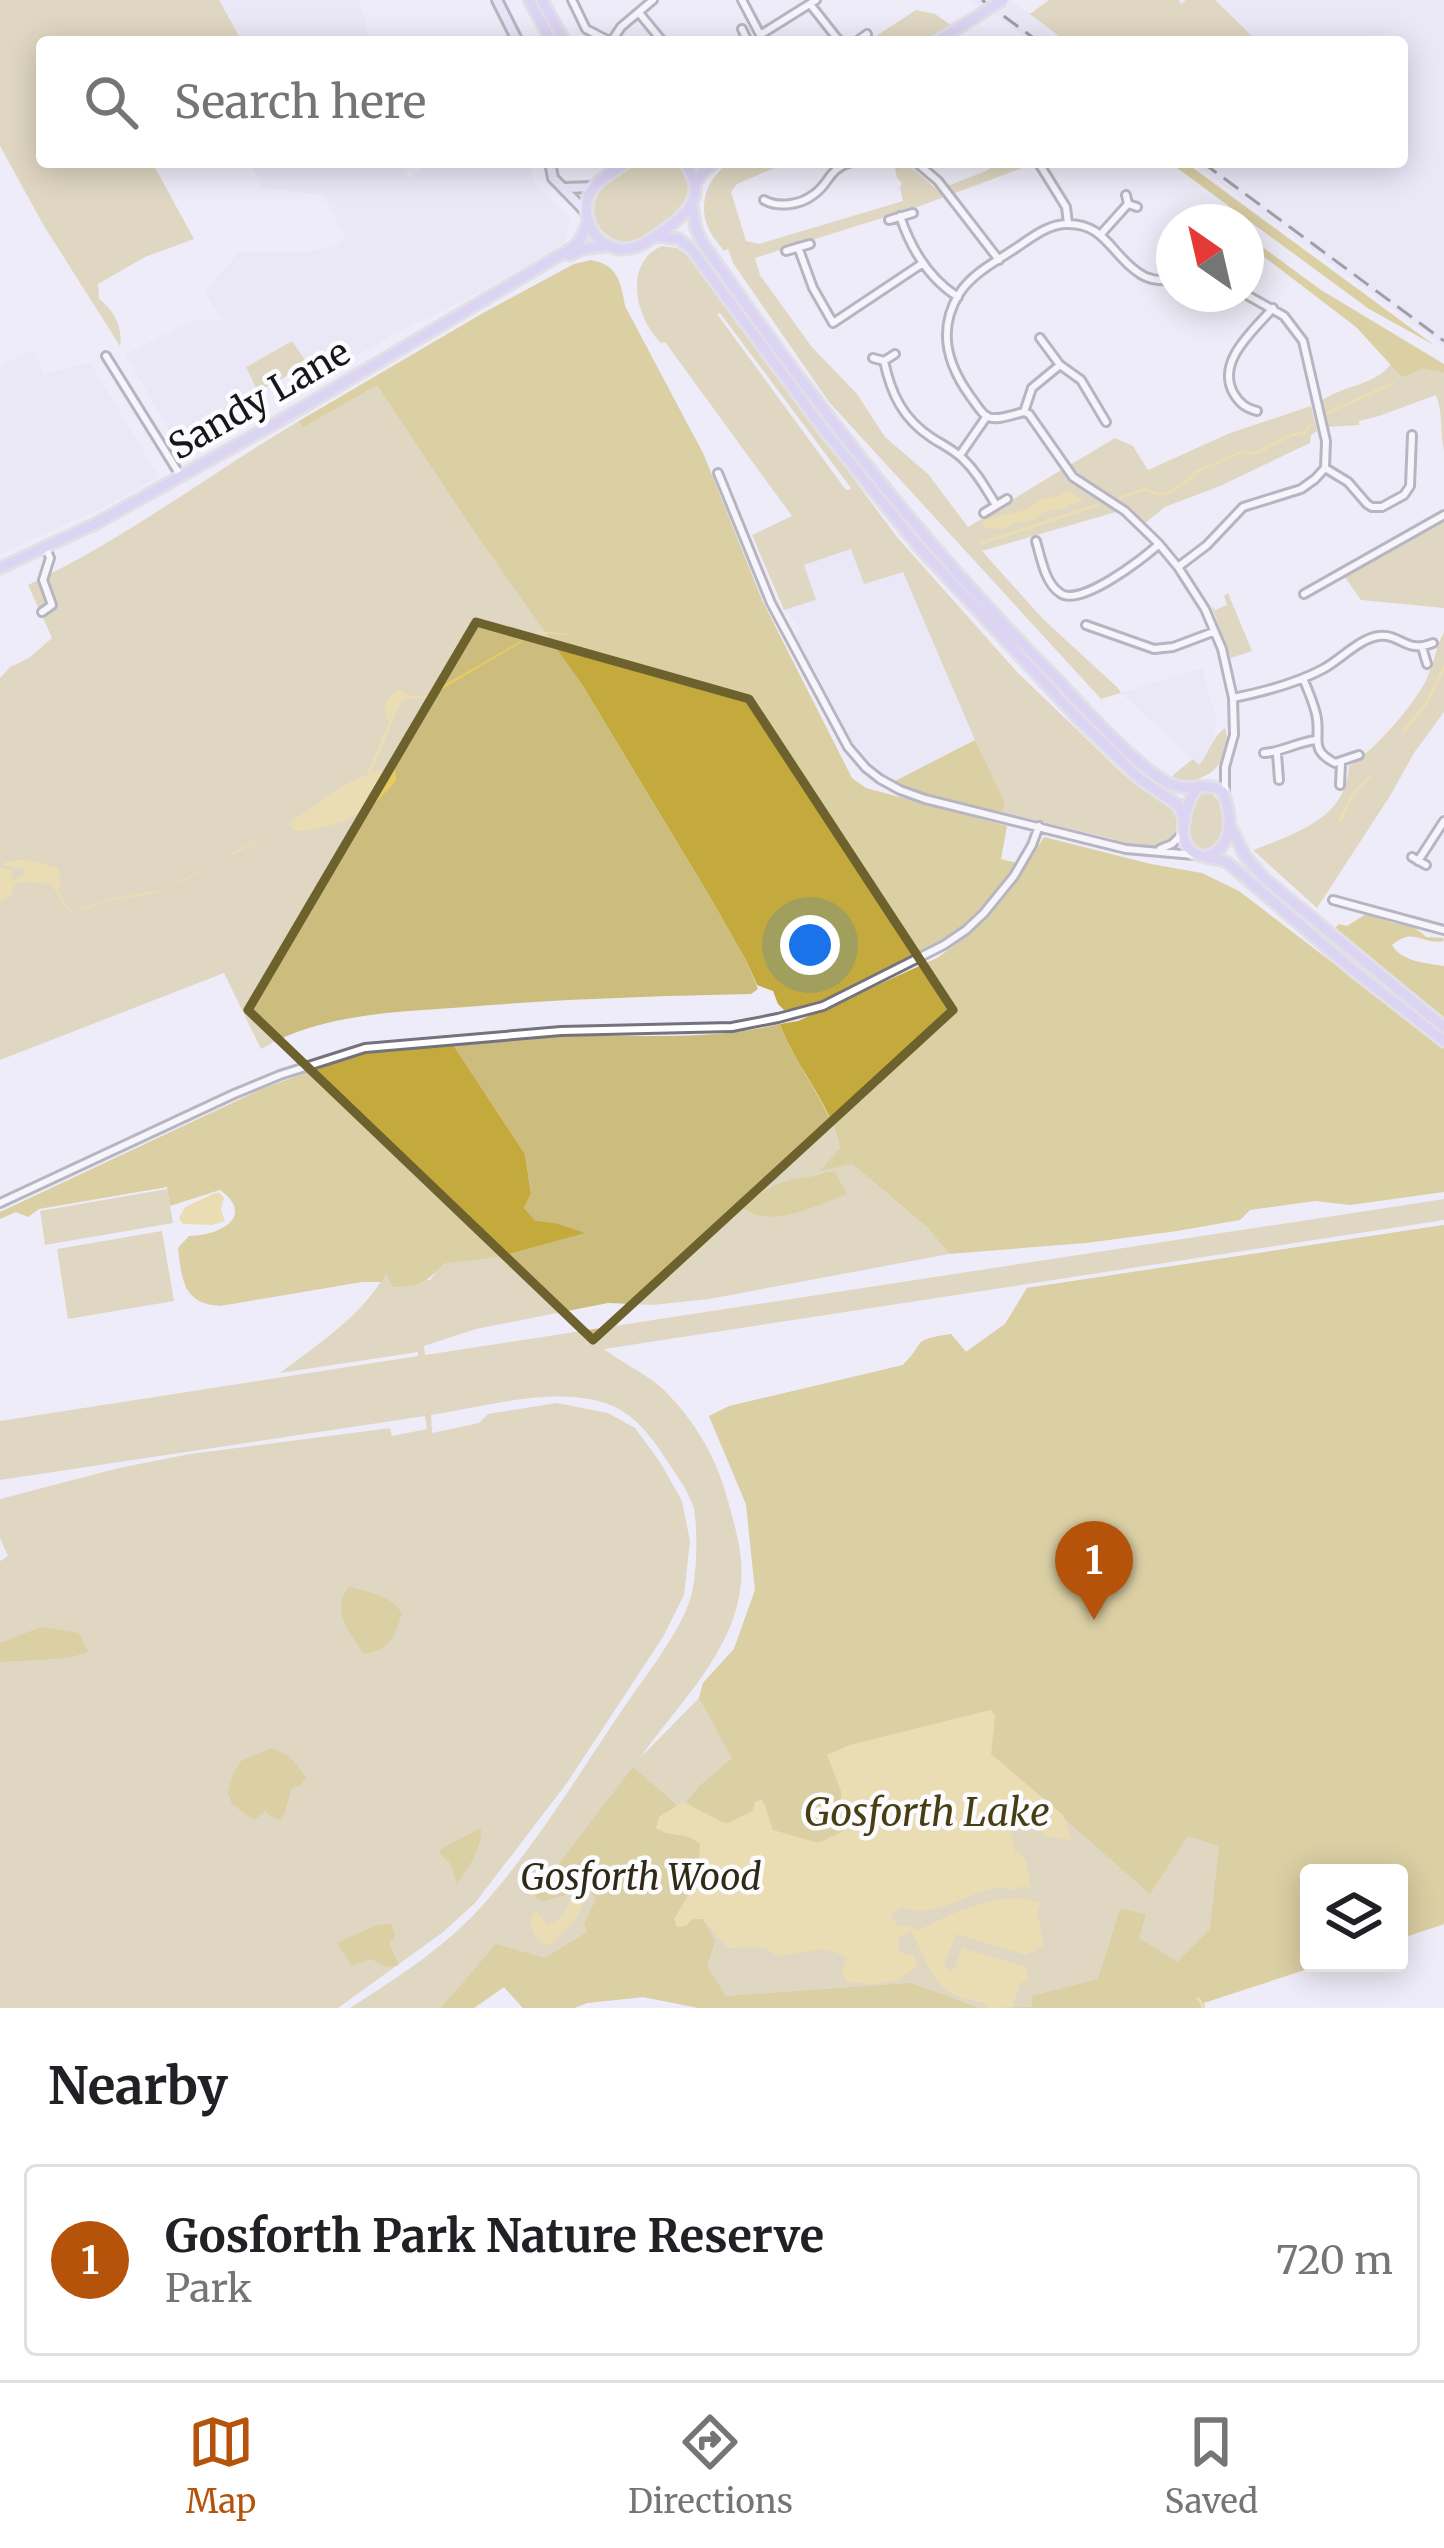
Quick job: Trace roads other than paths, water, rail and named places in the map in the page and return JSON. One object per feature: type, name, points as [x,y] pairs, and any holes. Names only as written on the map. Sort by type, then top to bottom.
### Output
[{"type":"main road","points":[[497,0],[515,36]]},
{"type":"main road","points":[[529,0],[549,36]]},
{"type":"main road","points":[[542,0],[563,36]]},
{"type":"main road","points":[[946,36],[1003,0]]},
{"type":"main road","points":[[550,168],[597,237],[610,247]]},
{"type":"main road","points":[[605,178],[607,168]]},
{"type":"main road","points":[[587,217],[593,187],[619,168]]},
{"type":"main road","points":[[688,168],[696,229],[703,244],[836,426],[935,547],[1135,759],[1168,783],[1218,788],[1242,852],[1264,878],[1444,1027]]},
{"type":"main road","points":[[694,185],[708,168]]},
{"type":"main road","points":[[563,188],[593,187]]},
{"type":"main road","points":[[656,236],[692,204]]},
{"type":"main road","name":"Sandy Lane","points":[[0,568],[46,548],[321,398],[540,268],[576,245],[587,217]]},
{"type":"main road","points":[[656,236],[679,239],[691,249],[824,430],[919,547],[1096,736],[1140,779],[1178,806],[1189,848],[1228,862],[1323,946],[1444,1042]]},
{"type":"main road","name":"Sandy Lane","points":[[540,268],[583,248],[630,248],[656,236]]},
{"type":"main road","points":[[1185,826],[1189,800],[1201,786]]},
{"type":"main road","points":[[1204,856],[1222,849],[1230,822]]},
{"type":"street","points":[[572,0],[586,29],[599,36]]},
{"type":"street","points":[[615,36],[653,0]]},
{"type":"street","points":[[742,0],[760,36]]},
{"type":"street","points":[[766,36],[813,2],[836,36]]},
{"type":"street","points":[[640,14],[658,36]]},
{"type":"street","points":[[742,29],[745,36]]},
{"type":"street","points":[[768,205],[783,206],[813,196],[837,168]]},
{"type":"street","points":[[923,168],[999,260]]},
{"type":"street","points":[[1042,168],[1066,207],[1068,224]]},
{"type":"street","points":[[1102,234],[1130,202]]},
{"type":"street","points":[[889,220],[913,213]]},
{"type":"street","points":[[900,216],[923,263],[942,286],[958,296]]},
{"type":"street","points":[[1156,280],[1136,272],[1094,229],[1068,224],[1046,229],[968,283],[946,329],[948,354],[962,384],[987,416],[1024,412],[1037,422],[1075,478],[1125,511],[1159,544],[1195,591],[1215,632],[1233,698],[1226,802]]},
{"type":"street","points":[[786,251],[810,244]]},
{"type":"street","points":[[798,247],[832,323],[923,263]]},
{"type":"street","points":[[1178,567],[1243,507],[1301,489],[1324,468],[1327,448],[1303,341],[1291,324],[1264,304]]},
{"type":"street","points":[[1251,412],[1230,386],[1231,363],[1273,308]]},
{"type":"street","points":[[1040,338],[1060,365],[1081,380],[1104,417],[1092,420]]},
{"type":"street","points":[[873,358],[884,361],[895,354]]},
{"type":"street","points":[[106,356],[180,476]]},
{"type":"street","points":[[1217,359],[1231,363]]},
{"type":"street","points":[[884,361],[904,414],[960,455],[996,505]]},
{"type":"street","points":[[1024,412],[1033,388],[1060,365]]},
{"type":"street","points":[[960,455],[987,416]]},
{"type":"street","points":[[1324,468],[1348,482],[1366,505],[1377,508],[1399,498],[1412,482],[1412,435]]},
{"type":"street","points":[[1412,449],[1422,449]]},
{"type":"street","points":[[718,473],[783,627],[842,737],[866,768],[913,795],[1126,850],[1204,856]]},
{"type":"street","points":[[723,487],[733,483]]},
{"type":"street","points":[[984,512],[1006,499]]},
{"type":"street","points":[[1304,594],[1444,515]]},
{"type":"street","points":[[1036,542],[1046,574],[1066,597],[1079,597],[1159,544]]},
{"type":"street","points":[[42,612],[52,605],[43,580],[50,558],[46,548]]},
{"type":"street","points":[[1046,574],[1057,570]]},
{"type":"street","points":[[1100,628],[1102,616]]},
{"type":"street","points":[[1086,625],[1154,649],[1215,632]]},
{"type":"street","points":[[1233,698],[1303,678],[1376,637],[1411,647],[1433,643]]},
{"type":"street","points":[[1422,647],[1427,664]]},
{"type":"street","points":[[1303,678],[1315,710],[1318,748],[1327,759],[1341,763],[1359,755]]},
{"type":"street","points":[[1264,753],[1316,740]]},
{"type":"street","points":[[1277,753],[1279,780]]},
{"type":"street","points":[[1340,785],[1341,763]]},
{"type":"street","points":[[1201,786],[1225,767]]},
{"type":"street","points":[[0,1203],[234,1094],[365,1048],[561,1030],[732,1027],[823,1006],[944,945],[966,929],[1014,877],[1039,826]]},
{"type":"street","points":[[1156,851],[1175,841],[1185,826]]},
{"type":"street","points":[[1419,861],[1442,826]]},
{"type":"street","points":[[1333,900],[1444,930]]},
{"type":"street","points":[[1346,916],[1349,904]]},
{"type":"water","points":[[1067,490],[1084,502],[1047,510],[1031,521],[1001,529],[983,524],[1026,510]]},
{"type":"water","points":[[538,631],[575,635],[539,633],[429,697],[402,700],[371,772],[395,768],[396,780],[376,801],[325,827],[296,831],[286,826],[219,862],[366,776],[389,722],[386,705],[398,690],[425,696]]},
{"type":"water","points":[[25,860],[58,868],[58,890],[73,911],[67,910],[51,884],[14,884],[11,896],[0,901],[0,868],[11,870],[12,882],[25,874],[22,867],[2,864]]},
{"type":"water","points":[[216,864],[176,884],[159,891],[153,893],[76,910],[161,890]]},
{"type":"water","points":[[215,1193],[224,1198],[225,1221],[183,1224],[179,1218],[185,1207]]},
{"type":"water","name":"Gosforth Lake","points":[[991,1710],[995,1716],[991,1754],[1063,1815],[1072,1840],[1045,1836],[1028,1816],[1010,1828],[1015,1853],[1021,1853],[1026,1862],[1031,1889],[988,1890],[932,1909],[901,1907],[891,1915],[898,1927],[918,1931],[995,1901],[1041,1904],[1037,1913],[1044,1945],[1026,1955],[956,1934],[944,1965],[949,1971],[955,1969],[962,1948],[1026,1967],[1029,1980],[1020,1983],[1012,2007],[987,2008],[983,2002],[943,1987],[911,1931],[899,1937],[898,1952],[914,1956],[917,1966],[877,1984],[847,1982],[842,1972],[847,1957],[825,1949],[777,1956],[764,1947],[728,1948],[703,1919],[677,1927],[674,1919],[699,1877],[700,1844],[656,1828],[659,1817],[683,1802],[726,1824],[752,1812],[755,1802],[762,1799],[773,1830],[818,1843],[844,1831],[841,1791],[827,1755]]},
{"type":"water","points":[[580,1888],[586,1897],[576,1919],[550,1945],[541,1943],[531,1927],[536,1911],[548,1925],[565,1912],[573,1892]]},
{"type":"waterway","points":[[1325,414],[1393,383]]},
{"type":"waterway","points":[[1120,498],[1145,489],[1170,492],[1194,473],[1305,433],[1311,424]]},
{"type":"waterway","points":[[981,543],[1098,505]]},
{"type":"waterway","points":[[1404,731],[1426,704],[1444,667]]},
{"type":"waterway","points":[[1340,821],[1352,796],[1369,777]]},
{"type":"waterway","points":[[1198,1998],[1204,2008]]},
{"type":"railway","points":[[982,0],[1031,36]]},
{"type":"railway","points":[[1210,168],[1444,341]]},
{"type":"place","name":"Gosforth Park Nature Reserve","points":[[1094,1620]]},
{"type":"park label","name":"Gosforth Wood","points":[[641,1877]]}]
